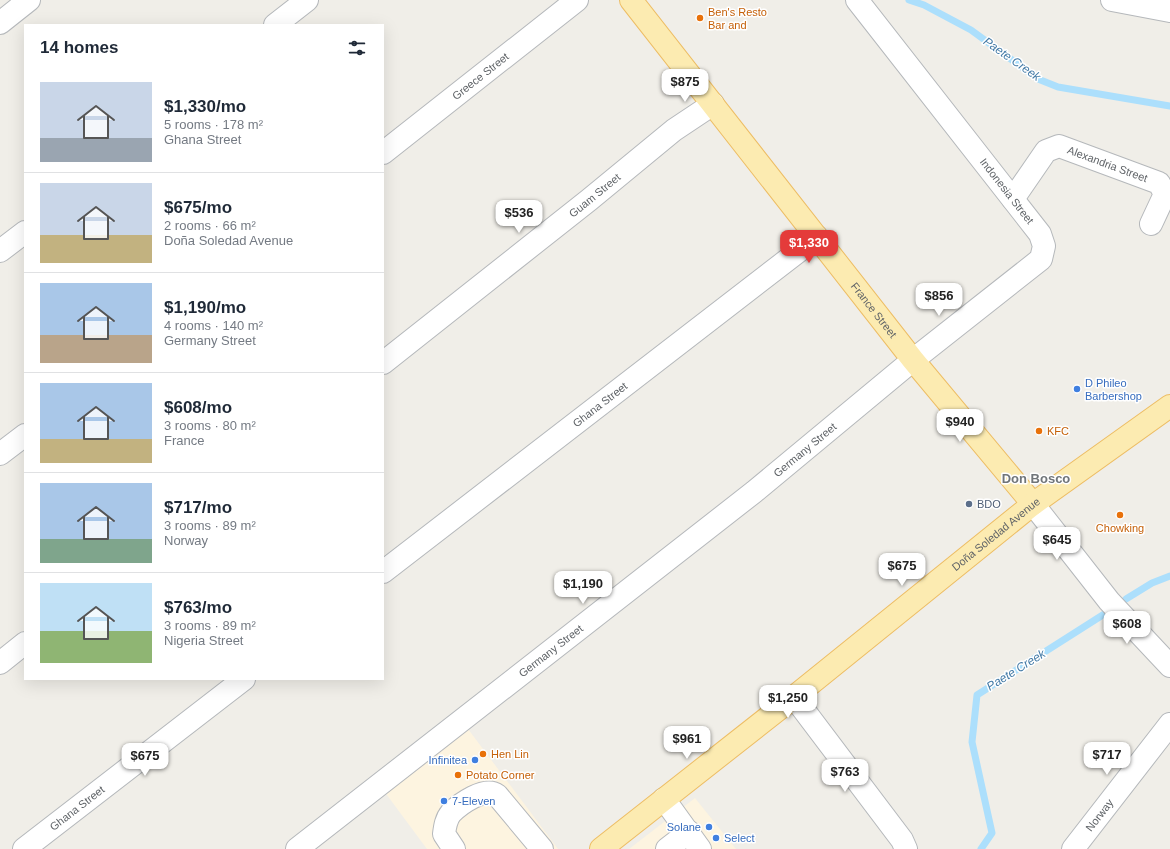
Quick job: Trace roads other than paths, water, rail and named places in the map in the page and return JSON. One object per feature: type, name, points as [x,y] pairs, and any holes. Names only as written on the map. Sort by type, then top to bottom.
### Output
[{"type":"main road","name":"France Street","points":[[631,0],[913,360],[1033,504]]},
{"type":"main road","name":"Doña Soledad Avenue","points":[[601,849],[794,697],[1033,504],[1170,406]]},
{"type":"street","points":[[0,23],[29,0]]},
{"type":"street","name":"Greece Street","points":[[384,152],[577,0]]},
{"type":"street","name":"Indonesia Street","points":[[857,0],[1040,234],[1044,246],[1041,259],[913,360]]},
{"type":"street","points":[[1112,0],[1170,11]]},
{"type":"street","name":"Guam Street","points":[[384,362],[674,130],[713,104]]},
{"type":"street","name":"Alexandria Street","points":[[1013,199],[1046,151],[1059,146],[1159,183],[1165,194],[1151,224]]},
{"type":"street","points":[[0,251],[24,233]]},
{"type":"street","name":"Ghana Street","points":[[384,571],[817,237]]},
{"type":"street","name":"Germany Street","points":[[297,849],[754,492],[913,360]]},
{"type":"street","points":[[0,454],[24,436]]},
{"type":"street","points":[[1033,504],[1110,601],[1170,666]]},
{"type":"street","points":[[0,663],[24,644]]},
{"type":"street","name":"Ghana Street","points":[[24,849],[243,680]]},
{"type":"street","points":[[794,697],[902,840],[906,849]]},
{"type":"street","name":"Norway","points":[[1073,849],[1170,724]]},
{"type":"street","points":[[454,849],[444,834],[446,822],[452,813],[477,795],[492,791],[542,849]]},
{"type":"street","points":[[664,799],[695,841],[667,849]]},
{"type":"waterway","name":"Paete Creek","points":[[909,0],[924,5],[971,30],[1038,79],[1058,87],[1170,106]]},
{"type":"waterway","name":"Paete Creek","points":[[1126,599],[1152,583],[1170,576]]},
{"type":"waterway","name":"Paete Creek","points":[[981,849],[992,833],[972,742],[977,695],[1109,611]]},
{"type":"place","name":"Ben's Resto Bar and","points":[[700,18]]},
{"type":"place","name":"D Phileo Barbershop","points":[[1077,389]]},
{"type":"place","name":"KFC","points":[[1039,431]]},
{"type":"place","name":"BDO","points":[[969,504]]},
{"type":"place","name":"Chowking","points":[[1120,515]]},
{"type":"place","name":"Hen Lin","points":[[483,754]]},
{"type":"place","name":"Infinitea","points":[[475,760]]},
{"type":"place","name":"Potato Corner","points":[[458,775]]},
{"type":"place","name":"7-Eleven","points":[[444,801]]},
{"type":"place","name":"Solane","points":[[709,827]]},
{"type":"place","name":"Select","points":[[716,838]]},
{"type":"district","name":"Don Bosco","points":[[1036,478]]}]
